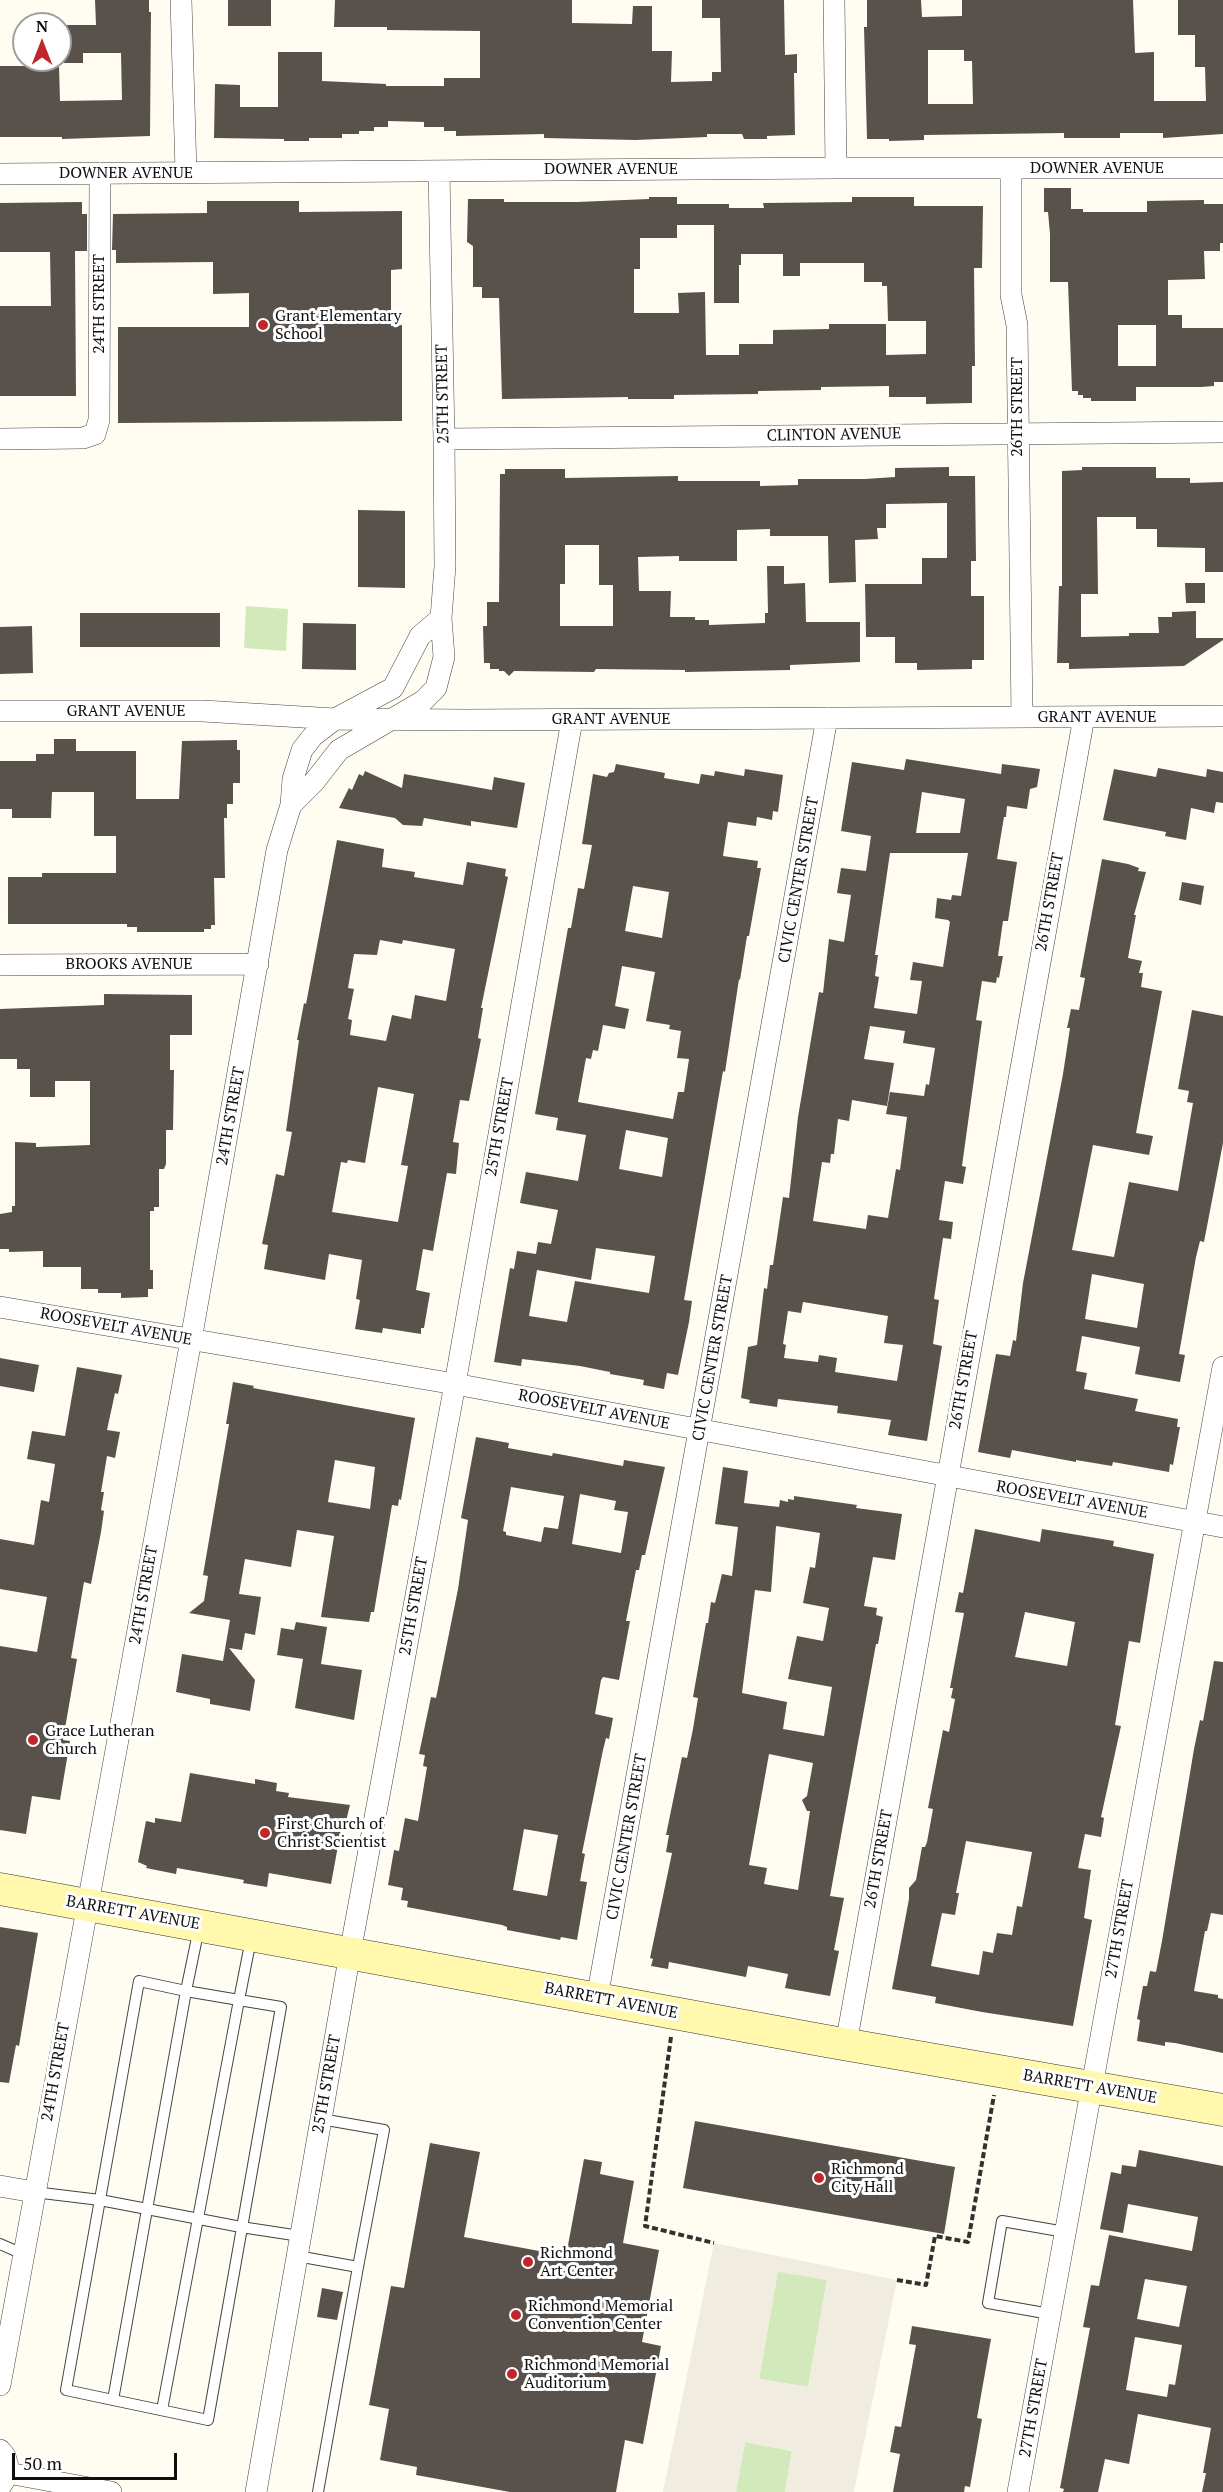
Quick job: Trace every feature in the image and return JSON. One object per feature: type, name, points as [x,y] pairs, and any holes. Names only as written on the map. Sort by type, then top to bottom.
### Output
[{"type":"main road","name":"BARRETT AVENUE","points":[[0,1889],[846,2044],[1223,2110]]},
{"type":"street","points":[[182,0],[186,173]]},
{"type":"street","points":[[834,0],[837,168]]},
{"type":"street","name":"DOWNER AVENUE","points":[[0,174],[837,168],[1223,168]]},
{"type":"street","name":"26TH STREET","points":[[1011,169],[1011,295],[1017,325],[1022,717]]},
{"type":"street","name":"25TH STREET","points":[[392,720],[423,700],[436,688],[444,657],[441,618],[446,566],[439,171]]},
{"type":"street","name":"24TH STREET","points":[[0,439],[83,438],[95,434],[99,420],[100,173]]},
{"type":"street","name":"CLINTON AVENUE","points":[[444,439],[1223,432]]},
{"type":"street","points":[[335,719],[393,688],[420,636],[441,618]]},
{"type":"street","name":"GRANT AVENUE","points":[[0,711],[203,711],[392,720],[1223,716]]},
{"type":"street","name":"26TH STREET","points":[[846,2044],[1084,717]]},
{"type":"street","name":"CIVIC CENTER STREET","points":[[597,1998],[828,718]]},
{"type":"street","name":"24TH STREET","points":[[0,2385],[191,1340],[277,850],[291,804],[293,778],[302,750],[313,736],[335,719]]},
{"type":"street","name":"24TH STREET","points":[[291,804],[314,782],[339,750],[392,720]]},
{"type":"street","name":"25TH STREET","points":[[256,2492],[350,1953],[455,1384],[572,720]]},
{"type":"street","name":"BROOKS AVENUE","points":[[0,964],[258,964]]},
{"type":"street","name":"ROOSEVELT AVENUE","points":[[0,1307],[455,1384],[1223,1527]]},
{"type":"street","name":"27TH STREET","points":[[1018,2492],[1223,1367]]},
{"type":"street","points":[[0,2186],[34,2192]]},
{"type":"street","points":[[0,2450],[8,2462],[4,2480],[111,2492]]},
{"type":"lane","points":[[113,2400],[186,1991],[200,1925]]},
{"type":"lane","points":[[162,2410],[252,1935]]},
{"type":"lane","points":[[139,1981],[186,1991],[281,2007],[208,2420],[66,2390],[139,1981]]},
{"type":"lane","points":[[318,2492],[384,2130],[321,2119]]},
{"type":"lane","points":[[34,2192],[100,2200],[241,2227],[358,2267]]},
{"type":"lane","points":[[1050,2314],[988,2303],[1002,2221],[1065,2232]]},
{"type":"lane","points":[[0,2244],[23,2254]]},
{"type":"path","points":[[675,2012],[645,2226],[714,2243]]},
{"type":"path","points":[[897,2280],[926,2285],[935,2236],[968,2242],[999,2071]]},
{"type":"green space","points":[[246,606],[288,609],[286,651],[244,648]]},
{"type":"green space","points":[[778,2271],[827,2280],[808,2387],[759,2379]]},
{"type":"green space","points":[[745,2442],[792,2451],[785,2492],[736,2492]]},
{"type":"shaded area","points":[[714,2243],[897,2280],[854,2492],[785,2492],[792,2451],[745,2442],[736,2492],[663,2492]],"holes":[[[778,2272],[827,2280],[808,2387],[759,2379]]]},
{"type":"building","points":[[95,0],[149,0],[149,12],[151,12],[150,136],[62,139],[62,137],[0,137],[0,66],[12,66],[12,72],[59,72],[60,101],[122,100],[121,53],[83,53],[83,63],[72,63],[72,25],[96,25]]},
{"type":"building","points":[[228,0],[271,0],[271,26],[228,26]]},
{"type":"building","points":[[335,0],[572,0],[572,23],[632,24],[633,6],[652,6],[652,51],[672,51],[671,82],[712,81],[712,72],[721,72],[720,18],[702,18],[702,0],[784,0],[785,55],[797,54],[797,73],[794,73],[795,135],[744,139],[742,134],[707,134],[707,137],[635,140],[544,138],[544,134],[456,136],[456,131],[444,131],[444,127],[424,127],[424,122],[388,121],[388,127],[374,127],[374,131],[359,131],[359,134],[342,134],[342,138],[284,141],[284,139],[214,138],[215,84],[240,85],[240,107],[278,107],[278,52],[322,52],[322,81],[386,84],[386,86],[444,86],[444,78],[480,78],[480,31],[334,27]]},
{"type":"building","points":[[867,0],[921,0],[922,17],[962,16],[962,0],[1133,0],[1135,53],[1154,52],[1154,101],[1206,101],[1205,67],[1195,67],[1195,35],[1178,35],[1178,0],[1223,0],[1223,134],[1163,138],[1163,133],[1120,133],[1120,138],[1064,138],[1064,133],[924,135],[924,140],[867,139],[864,27],[867,27]],"holes":[[[928,50],[964,50],[964,61],[972,61],[973,104],[928,104]]]},
{"type":"building","points":[[1044,188],[1071,188],[1071,209],[1083,209],[1083,212],[1147,212],[1147,201],[1204,200],[1204,204],[1223,204],[1223,243],[1220,243],[1220,251],[1204,251],[1205,279],[1168,280],[1168,315],[1182,315],[1182,328],[1223,328],[1223,382],[1214,382],[1214,386],[1201,387],[1136,387],[1136,401],[1091,401],[1091,398],[1078,395],[1078,391],[1072,391],[1068,282],[1050,282],[1050,234],[1048,212],[1044,212]],"holes":[[[1118,325],[1156,325],[1156,366],[1118,366]]]},
{"type":"building","points":[[649,197],[677,197],[677,204],[729,204],[729,208],[764,208],[763,203],[852,202],[852,197],[914,197],[914,206],[983,206],[982,268],[974,268],[975,366],[972,366],[972,403],[926,404],[926,397],[889,397],[889,386],[821,387],[821,390],[758,391],[758,394],[674,395],[674,399],[628,399],[628,397],[502,399],[499,298],[482,298],[482,287],[473,287],[473,246],[467,242],[468,199],[504,199],[504,202],[577,202],[649,199]],"holes":[[[677,225],[714,225],[714,303],[739,303],[741,254],[783,254],[783,276],[800,276],[800,263],[864,263],[864,282],[882,282],[882,286],[887,286],[888,321],[926,321],[926,354],[886,355],[886,324],[829,324],[829,329],[773,330],[773,344],[739,344],[739,355],[706,355],[705,292],[678,293],[679,313],[634,313],[634,269],[640,269],[640,238],[677,238]]]},
{"type":"building","points":[[207,201],[299,201],[299,212],[402,211],[402,269],[391,270],[391,326],[402,325],[402,421],[118,423],[118,327],[249,327],[249,293],[213,294],[213,262],[116,263],[116,250],[112,250],[113,214],[207,213]]},
{"type":"building","points":[[82,202],[82,214],[87,214],[87,251],[75,251],[76,396],[0,396],[0,306],[51,306],[50,252],[0,252],[0,203]]},
{"type":"building","points":[[949,467],[949,476],[975,476],[976,561],[971,561],[971,596],[984,596],[984,660],[972,660],[972,669],[917,670],[917,663],[895,663],[895,637],[866,637],[865,584],[922,584],[922,558],[947,558],[947,503],[886,504],[886,528],[877,528],[878,539],[855,540],[856,582],[829,583],[828,536],[770,536],[770,529],[737,530],[737,561],[679,561],[679,556],[638,557],[639,591],[671,591],[670,617],[695,617],[695,620],[709,620],[709,625],[765,623],[765,613],[768,613],[767,566],[784,566],[784,584],[805,583],[806,622],[860,622],[860,662],[790,665],[790,670],[685,672],[685,670],[596,669],[594,672],[514,671],[509,676],[499,669],[490,669],[490,663],[484,663],[483,626],[487,626],[487,602],[499,602],[500,474],[505,474],[505,469],[565,469],[565,478],[678,476],[678,481],[760,481],[760,486],[798,485],[798,479],[895,477],[895,468]],"holes":[[[565,545],[599,545],[599,585],[613,585],[613,626],[560,626],[560,584],[565,584]]]},
{"type":"building","points":[[1082,467],[1156,467],[1156,478],[1190,478],[1190,483],[1223,482],[1223,572],[1205,572],[1205,548],[1157,547],[1157,529],[1136,529],[1136,517],[1097,517],[1098,594],[1081,594],[1081,637],[1159,633],[1158,617],[1172,617],[1172,612],[1196,611],[1196,638],[1223,638],[1223,640],[1184,666],[1069,669],[1069,663],[1057,663],[1059,586],[1062,586],[1062,471],[1082,470]]},
{"type":"building","points":[[358,510],[405,511],[405,588],[358,587]]},
{"type":"building","points":[[1185,583],[1205,583],[1205,603],[1186,603]]},
{"type":"building","points":[[80,613],[220,613],[220,647],[80,647]]},
{"type":"building","points":[[303,623],[356,624],[356,670],[302,669]]},
{"type":"building","points":[[32,626],[33,673],[0,674],[0,627]]},
{"type":"building","points":[[54,739],[76,739],[76,751],[136,751],[136,799],[179,799],[182,741],[237,740],[237,750],[240,750],[240,783],[233,783],[233,804],[227,804],[227,818],[224,818],[225,878],[214,878],[215,925],[211,925],[211,929],[204,929],[204,932],[137,932],[137,927],[127,927],[127,924],[8,924],[8,877],[42,877],[42,873],[116,873],[116,836],[94,836],[94,792],[52,792],[51,818],[12,818],[12,809],[0,809],[0,761],[36,761],[36,754],[54,754]]},
{"type":"building","points":[[906,759],[1001,774],[1002,764],[1040,769],[1037,787],[1030,789],[1027,809],[1007,806],[1006,817],[1004,817],[997,859],[1017,862],[1008,921],[1003,921],[998,956],[1003,956],[999,978],[997,977],[996,983],[982,981],[976,1020],[982,1021],[962,1166],[966,1167],[963,1184],[945,1181],[939,1220],[953,1222],[951,1239],[943,1238],[934,1299],[939,1300],[933,1344],[942,1346],[927,1441],[888,1435],[891,1420],[837,1413],[838,1406],[778,1399],[777,1407],[749,1403],[750,1400],[741,1398],[748,1347],[757,1345],[764,1288],[767,1289],[770,1265],[773,1265],[783,1197],[789,1198],[798,1117],[819,992],[823,993],[829,939],[844,942],[851,895],[837,893],[841,868],[866,871],[871,836],[841,831],[852,762],[904,770]],"holes":[[[922,792],[965,799],[960,833],[916,833]],[[890,853],[968,853],[961,896],[952,895],[951,900],[937,898],[935,918],[950,922],[943,967],[913,962],[910,980],[922,981],[917,1014],[874,1008],[879,977],[875,976],[878,955],[875,955]],[[870,1026],[905,1031],[903,1043],[935,1048],[929,1085],[926,1084],[924,1096],[890,1092],[886,1114],[907,1117],[900,1170],[896,1169],[888,1218],[868,1215],[866,1229],[813,1221],[822,1162],[830,1163],[831,1154],[834,1154],[838,1119],[849,1121],[852,1100],[887,1106],[894,1063],[864,1059]],[[803,1302],[888,1316],[884,1343],[903,1345],[897,1381],[835,1372],[837,1358],[819,1355],[818,1362],[784,1358],[786,1345],[783,1344],[788,1311],[801,1313]]]},
{"type":"building","points":[[616,764],[665,773],[664,778],[699,784],[701,774],[714,776],[715,771],[744,776],[745,769],[783,775],[778,812],[773,811],[772,820],[757,817],[756,826],[728,822],[723,856],[758,861],[757,868],[761,868],[739,979],[725,1072],[723,1071],[684,1300],[692,1301],[689,1322],[678,1375],[667,1373],[664,1389],[643,1385],[644,1380],[580,1366],[522,1359],[521,1366],[494,1362],[510,1268],[514,1269],[517,1251],[536,1254],[538,1242],[551,1244],[558,1210],[520,1203],[526,1172],[578,1181],[586,1135],[556,1130],[558,1118],[535,1114],[568,928],[571,928],[578,888],[584,889],[592,845],[582,844],[593,774],[607,777],[609,773],[614,772]],"holes":[[[633,886],[669,892],[662,938],[625,931]],[[622,966],[655,972],[646,1021],[670,1025],[669,1029],[681,1031],[677,1058],[689,1059],[684,1092],[678,1092],[673,1119],[578,1102],[586,1058],[591,1059],[593,1050],[598,1051],[603,1025],[625,1029],[629,1009],[615,1006]],[[626,1130],[668,1138],[662,1177],[619,1169]],[[596,1248],[655,1256],[649,1293],[575,1281],[567,1322],[529,1316],[537,1270],[591,1280]]]},
{"type":"building","points":[[1158,768],[1206,777],[1207,769],[1223,772],[1223,803],[1216,802],[1214,813],[1191,808],[1186,840],[1165,836],[1166,832],[1103,820],[1114,769],[1156,777]]},
{"type":"building","points":[[365,771],[402,788],[404,774],[492,790],[494,777],[525,783],[517,828],[471,821],[471,826],[424,818],[422,826],[403,825],[395,818],[339,808],[349,788],[352,790],[359,774],[363,776]]},
{"type":"building","points":[[337,840],[384,849],[382,867],[415,872],[414,877],[463,885],[467,862],[506,869],[505,876],[508,877],[481,1008],[483,1008],[478,1038],[481,1039],[469,1101],[460,1100],[453,1142],[459,1143],[456,1174],[447,1173],[433,1251],[423,1249],[416,1290],[430,1293],[421,1334],[383,1328],[382,1333],[355,1329],[360,1300],[356,1299],[362,1260],[329,1254],[325,1280],[264,1269],[268,1245],[262,1244],[276,1174],[284,1176],[292,1132],[286,1131],[299,1040],[297,1040],[304,1003],[306,1004]],"holes":[[[380,940],[402,944],[403,940],[455,949],[446,1001],[415,995],[411,1019],[392,1015],[386,1041],[350,1035],[352,1020],[348,1019],[354,989],[348,988],[354,954],[377,955]],[[378,1087],[414,1094],[401,1165],[408,1166],[398,1222],[332,1212],[341,1162],[347,1163],[348,1160],[365,1163]]]},
{"type":"building","points":[[1102,859],[1128,864],[1139,868],[1138,871],[1146,872],[1134,915],[1136,915],[1128,958],[1142,961],[1139,973],[1143,973],[1141,987],[1162,991],[1136,1133],[1153,1136],[1149,1155],[1093,1145],[1072,1250],[1114,1257],[1129,1182],[1178,1191],[1193,1103],[1187,1102],[1189,1091],[1178,1089],[1192,1010],[1223,1016],[1223,1143],[1204,1242],[1200,1241],[1196,1257],[1179,1354],[1185,1355],[1180,1382],[1135,1374],[1140,1347],[1082,1336],[1076,1371],[1087,1373],[1084,1389],[1138,1399],[1135,1411],[1178,1419],[1177,1427],[1180,1427],[1173,1465],[1170,1464],[1169,1472],[1113,1462],[1112,1466],[1076,1460],[1076,1462],[1012,1450],[1010,1458],[978,1452],[996,1354],[1010,1356],[1013,1340],[1016,1341],[1023,1283],[1063,1074],[1070,1028],[1067,1028],[1071,1009],[1079,1010],[1085,978],[1080,977]],"holes":[[[1092,1274],[1144,1284],[1137,1328],[1085,1319]]]},
{"type":"building","points":[[1182,882],[1204,886],[1201,905],[1179,900]]},
{"type":"building","points":[[104,994],[192,995],[192,1035],[170,1035],[170,1070],[174,1070],[173,1130],[166,1130],[166,1164],[164,1169],[159,1169],[159,1207],[154,1207],[154,1211],[150,1211],[150,1270],[153,1270],[153,1289],[148,1289],[148,1297],[121,1298],[121,1293],[98,1293],[98,1289],[81,1289],[81,1267],[43,1267],[43,1251],[9,1252],[9,1249],[0,1249],[0,1214],[12,1212],[12,1206],[15,1206],[15,1142],[36,1143],[36,1147],[90,1145],[90,1081],[55,1081],[55,1097],[30,1097],[30,1069],[17,1069],[17,1059],[0,1059],[0,1009],[104,1005]]},
{"type":"building","points":[[0,1358],[39,1365],[34,1392],[0,1386]]},
{"type":"building","points":[[77,1367],[122,1375],[118,1394],[115,1393],[107,1430],[120,1432],[115,1458],[107,1456],[101,1492],[104,1492],[101,1510],[104,1511],[101,1532],[91,1584],[84,1582],[71,1658],[77,1659],[63,1740],[70,1741],[60,1800],[32,1796],[26,1834],[0,1830],[0,1646],[37,1652],[47,1597],[0,1589],[0,1539],[34,1545],[41,1500],[49,1502],[55,1464],[27,1459],[32,1431],[65,1436]]},
{"type":"building","points":[[233,1382],[254,1386],[253,1388],[415,1418],[401,1500],[399,1499],[398,1506],[392,1505],[374,1612],[371,1612],[369,1622],[321,1617],[334,1536],[297,1530],[291,1567],[245,1559],[239,1594],[261,1597],[255,1635],[245,1633],[242,1650],[229,1648],[255,1680],[250,1711],[210,1704],[210,1699],[176,1692],[182,1654],[223,1661],[230,1620],[189,1613],[204,1601],[208,1576],[203,1575],[229,1424],[226,1424]],"holes":[[[335,1460],[375,1467],[370,1509],[328,1502]]]},
{"type":"building","points":[[476,1437],[509,1443],[508,1448],[552,1456],[553,1453],[623,1466],[624,1460],[665,1467],[645,1555],[642,1555],[639,1570],[636,1570],[626,1621],[630,1621],[619,1680],[603,1677],[601,1680],[595,1714],[613,1718],[609,1739],[606,1738],[603,1750],[582,1853],[585,1854],[580,1881],[587,1882],[577,1940],[561,1937],[560,1940],[507,1930],[507,1927],[502,1925],[407,1907],[408,1901],[401,1900],[403,1888],[388,1885],[394,1850],[399,1851],[405,1818],[418,1821],[427,1767],[423,1766],[425,1755],[419,1754],[431,1697],[436,1698],[458,1589],[468,1520],[461,1518]],"holes":[[[511,1487],[564,1496],[558,1529],[544,1527],[541,1542],[506,1535],[503,1531]],[[580,1494],[616,1501],[614,1510],[628,1512],[621,1553],[572,1544]],[[524,1829],[558,1835],[547,1896],[513,1890]]]},
{"type":"building","points":[[723,1467],[748,1471],[744,1503],[779,1507],[780,1500],[788,1502],[788,1499],[794,1500],[794,1496],[902,1514],[895,1560],[873,1557],[864,1606],[877,1608],[876,1615],[883,1617],[878,1644],[876,1644],[830,1896],[844,1898],[834,1950],[839,1951],[830,1996],[785,1988],[788,1974],[748,1966],[746,1977],[669,1962],[668,1969],[651,1966],[653,1959],[650,1958],[672,1853],[666,1852],[669,1835],[666,1835],[682,1757],[687,1758],[693,1729],[698,1698],[693,1697],[706,1623],[708,1623],[711,1602],[715,1603],[722,1574],[732,1576],[738,1527],[715,1524]],"holes":[[[776,1526],[820,1533],[815,1568],[810,1567],[803,1603],[829,1608],[823,1641],[797,1636],[788,1679],[832,1687],[824,1736],[783,1729],[787,1702],[742,1693],[755,1590],[771,1592]],[[769,1754],[813,1763],[807,1796],[802,1800],[807,1811],[810,1811],[798,1890],[764,1884],[767,1868],[749,1865]]]},
{"type":"building","points":[[975,1529],[1040,1542],[1042,1529],[1114,1541],[1113,1546],[1154,1554],[1140,1643],[1129,1641],[1115,1725],[1121,1726],[1101,1817],[1104,1818],[1101,1837],[1085,1834],[1078,1868],[1091,1870],[1084,1918],[1092,1920],[1073,2026],[935,2003],[936,1997],[892,1989],[909,1899],[909,1888],[916,1880],[922,1847],[925,1847],[927,1842],[933,1809],[928,1808],[943,1730],[949,1732],[955,1699],[951,1698],[953,1688],[950,1688],[964,1613],[955,1612],[959,1592],[963,1593]],"holes":[[[1025,1612],[1075,1622],[1067,1666],[1015,1657]],[[966,1841],[1032,1852],[1022,1907],[1017,1906],[1012,1935],[997,1933],[993,1953],[983,1951],[979,1975],[931,1966],[942,1913],[955,1915],[959,1893],[956,1893]]]},
{"type":"building","points":[[296,1622],[327,1627],[321,1664],[362,1670],[354,1720],[295,1708],[303,1659],[277,1655],[281,1628],[294,1630]]},
{"type":"building","points":[[1214,1661],[1223,1662],[1223,1915],[1211,1913],[1207,1931],[1205,1931],[1194,1991],[1218,1995],[1218,1998],[1223,1999],[1223,2053],[1175,2043],[1165,2042],[1165,2046],[1137,2041],[1140,2020],[1137,2019],[1143,1986],[1147,1986],[1150,1971],[1156,1972],[1194,1749],[1200,1720],[1203,1721]]},
{"type":"building","name":"First Church of Christ Scientist","points":[[190,1773],[255,1784],[255,1779],[277,1783],[276,1791],[289,1793],[288,1797],[350,1805],[345,1825],[342,1824],[331,1884],[269,1873],[267,1887],[243,1883],[244,1880],[177,1868],[176,1874],[146,1868],[147,1866],[138,1862],[146,1821],[155,1823],[155,1818],[181,1822]]},
{"type":"building","points":[[0,1927],[38,1933],[19,2046],[16,2045],[9,2083],[0,2082]]},
{"type":"building","name":"Richmond City Hall","points":[[695,2121],[955,2167],[944,2234],[683,2188]]},
{"type":"building","name":"Richmond Memorial Convention Center","points":[[430,2143],[480,2152],[464,2237],[566,2256],[584,2159],[602,2162],[600,2174],[634,2181],[623,2243],[659,2250],[642,2342],[661,2346],[643,2444],[625,2440],[616,2492],[510,2492],[416,2475],[417,2467],[380,2460],[389,2409],[369,2405],[391,2286],[404,2288]]},
{"type":"building","points":[[1139,2150],[1223,2166],[1223,2492],[1202,2492],[1211,2428],[1138,2414],[1129,2464],[1105,2459],[1098,2492],[1063,2492],[1064,2489],[1060,2488],[1090,2328],[1083,2327],[1091,2285],[1099,2286],[1109,2235],[1192,2251],[1198,2217],[1128,2204],[1123,2233],[1100,2229],[1111,2172],[1121,2174],[1122,2165],[1136,2167]],"holes":[[[1145,2279],[1187,2286],[1179,2327],[1137,2319]],[[1135,2337],[1182,2345],[1175,2385],[1169,2384],[1167,2397],[1126,2390]]]},
{"type":"building","points":[[322,2288],[343,2292],[337,2320],[317,2317]]},
{"type":"building","points":[[912,2326],[991,2339],[977,2418],[982,2419],[970,2487],[965,2486],[964,2492],[893,2492],[900,2454],[890,2452],[895,2426],[901,2427],[916,2345],[909,2344]]},
{"type":"place","name":"Grant Elementary School","points":[[263,325]]},
{"type":"place","name":"Grace Lutheran Church","points":[[33,1740]]},
{"type":"place","name":"First Church of Christ Scientist","points":[[265,1833]]},
{"type":"place","name":"Richmond City Hall","points":[[819,2178]]},
{"type":"place","name":"Richmond Art Center","points":[[528,2262]]},
{"type":"place","name":"Richmond Memorial Convention Center","points":[[516,2315]]},
{"type":"place","name":"Richmond Memorial Auditorium","points":[[512,2374]]}]
